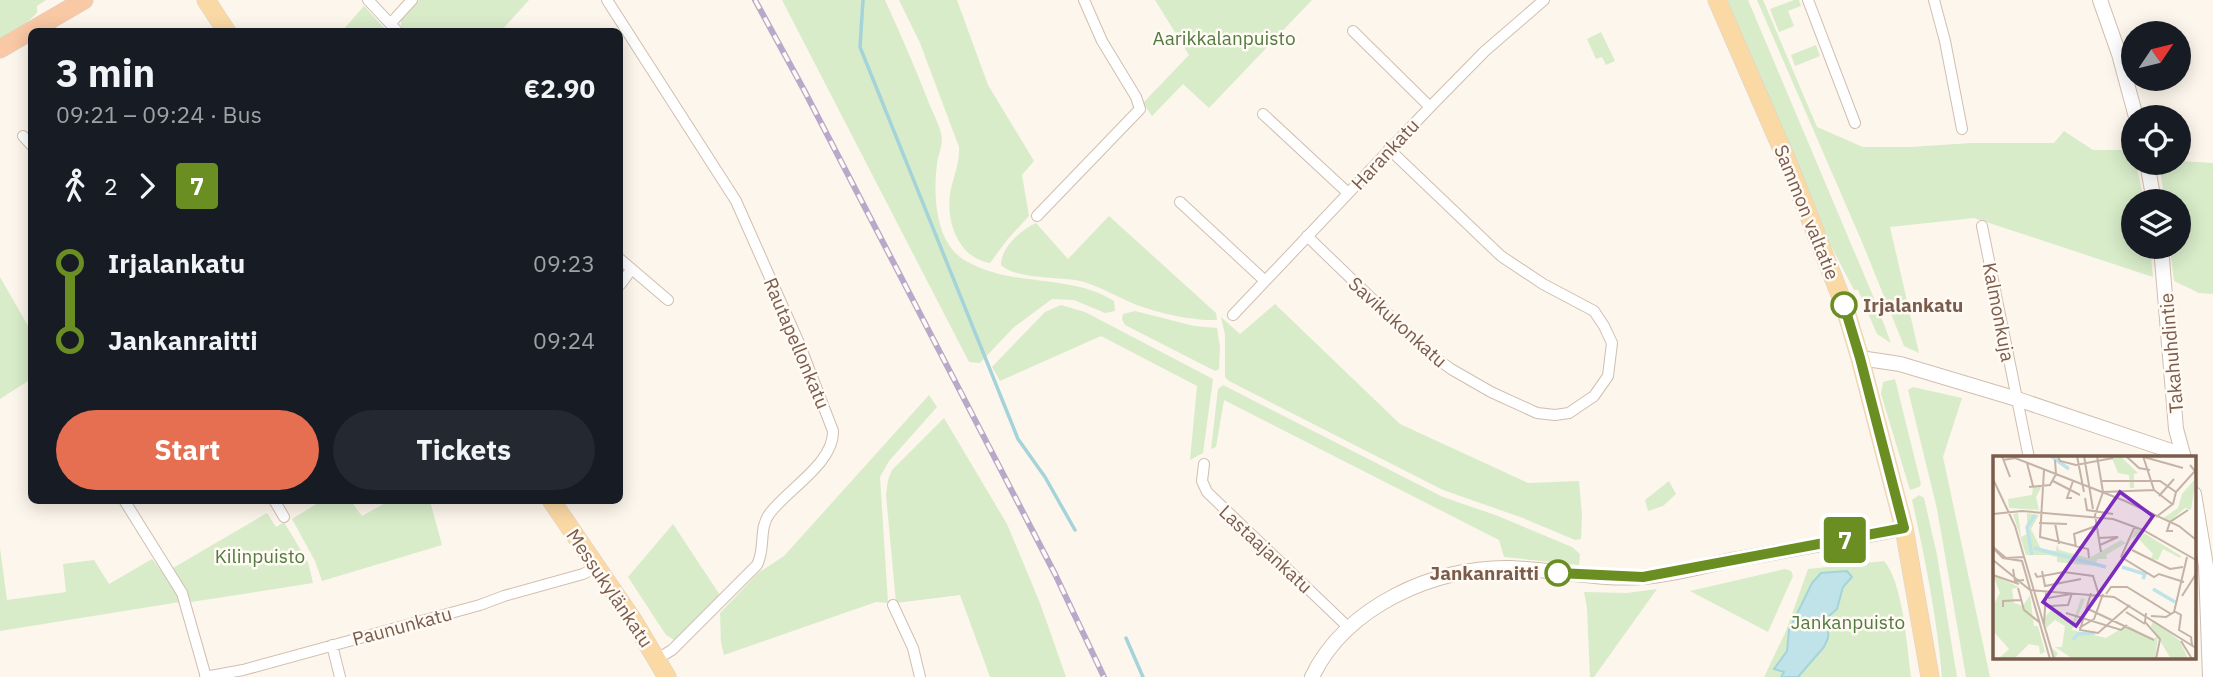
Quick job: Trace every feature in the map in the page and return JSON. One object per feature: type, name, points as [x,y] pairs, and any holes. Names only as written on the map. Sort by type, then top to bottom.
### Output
[{"type":"highway","points":[[36,28],[84,0]]},
{"type":"highway","points":[[0,49],[28,33]]},
{"type":"main road","points":[[205,0],[224,28]]},
{"type":"main road","name":"Sammon valtatie","points":[[1717,0],[1798,188],[1844,305],[1904,528],[1930,677]]},
{"type":"main road","name":"Messukylänkatu","points":[[554,504],[667,677]]},
{"type":"street","points":[[368,0],[394,27],[412,0]]},
{"type":"street","name":"Rautapellonkatu","points":[[607,0],[736,201],[799,343],[833,431],[831,444],[820,463],[766,518],[762,555],[757,565],[672,650],[657,659]]},
{"type":"street","points":[[1037,216],[1140,109],[1136,97],[1102,41],[1084,0]]},
{"type":"street","points":[[1808,0],[1855,123]]},
{"type":"street","points":[[1934,0],[1962,129]]},
{"type":"street","points":[[2100,0],[2133,105]]},
{"type":"street","name":"Harankatu","points":[[1233,315],[1430,107],[1485,51],[1539,2]]},
{"type":"street","points":[[1353,31],[1430,107]]},
{"type":"street","points":[[1263,114],[1348,193]]},
{"type":"street","points":[[23,136],[28,142]]},
{"type":"street","name":"Savikukonkatu","points":[[1307,236],[1426,351],[1491,392],[1537,413],[1555,415],[1569,412],[1594,396],[1608,376],[1612,343],[1594,311],[1543,284],[1501,256],[1389,149]]},
{"type":"street","points":[[1180,202],[1264,280]]},
{"type":"street","name":"Kalmonkuja","points":[[1982,226],[2029,456]]},
{"type":"street","name":"Takahuhdintie","points":[[2162,259],[2176,429],[2184,456]]},
{"type":"street","points":[[623,262],[668,300]]},
{"type":"street","points":[[623,281],[631,270]]},
{"type":"street","points":[[1860,358],[1900,364],[2017,399],[2181,456]]},
{"type":"street","name":"Lastaajankatu","points":[[1204,464],[1202,481],[1207,492],[1348,627]]},
{"type":"street","points":[[126,504],[181,593],[206,677]]},
{"type":"street","points":[[276,504],[284,517]]},
{"type":"street","points":[[2196,506],[2206,566],[2210,677]]},
{"type":"street","points":[[1312,677],[1322,659],[1348,627],[1400,594],[1441,577],[1511,568],[1583,576],[1643,577],[1904,528]]},
{"type":"street","name":"Paununkatu","points":[[206,677],[243,670],[480,605],[583,574],[597,567]]},
{"type":"street","points":[[892,605],[913,648],[920,677]]},
{"type":"street","points":[[332,645],[340,677]]},
{"type":"green space","points":[[0,0],[46,0],[37,6],[37,13],[23,26],[0,40]]},
{"type":"green space","points":[[419,0],[529,0],[504,28],[403,28],[401,20]]},
{"type":"green space","points":[[782,0],[885,0],[941,133],[935,190],[938,218],[948,243],[966,261],[1002,275],[1060,283],[1097,292],[1114,301],[1115,311],[1105,313],[1074,300],[1052,299],[1013,328],[980,363],[969,362]]},
{"type":"green space","points":[[899,0],[957,0],[988,85],[1034,161],[1022,175],[1029,216],[990,263],[971,255],[957,238],[953,228],[949,206],[959,147],[920,43]]},
{"type":"green space","name":"Aarikkalanpuisto","points":[[1155,0],[1312,0],[1209,108],[1183,84],[1152,116],[1143,103],[1189,55]]},
{"type":"green space","points":[[1727,0],[1748,0],[1891,343],[1877,334],[1858,290],[1854,290],[1830,244]]},
{"type":"green space","points":[[1757,0],[1763,0],[1817,127],[1863,147],[2054,143],[2064,131],[2093,150],[2121,150],[2121,175],[2139,175],[2141,189],[2121,189],[2121,259],[2151,259],[2153,277],[1974,218],[1890,227],[1919,353],[1904,346]]},
{"type":"green space","points":[[1799,0],[1801,6],[1788,11],[1794,26],[1779,32],[1770,9]]},
{"type":"green space","points":[[364,6],[384,28],[345,28]]},
{"type":"green space","points":[[1601,32],[1615,61],[1606,65],[1602,57],[1596,59],[1587,39]]},
{"type":"green space","points":[[1816,45],[1820,56],[1795,66],[1791,55]]},
{"type":"green space","points":[[2191,162],[2213,163],[2213,294],[2199,293],[2174,281],[2171,259],[2191,259],[2191,189],[2163,189],[2161,175],[2191,175]]},
{"type":"green space","points":[[1109,216],[1216,313],[1217,320],[1168,314],[1131,303],[1087,283],[1016,273],[1001,265],[1004,252],[1013,240],[1036,223],[1068,259]]},
{"type":"green space","points":[[0,277],[28,326],[28,381],[0,399]]},
{"type":"green space","points":[[1275,304],[1400,424],[1528,483],[1579,481],[1581,539],[1575,540],[1523,518],[1443,490],[1229,381],[1225,377],[1225,335],[1221,317],[1240,334]]},
{"type":"green space","points":[[1061,305],[1085,312],[1213,379],[1203,453],[1190,460],[1197,386],[1101,336],[1000,381],[992,367],[1045,312]]},
{"type":"green space","points":[[1135,311],[1194,326],[1217,328],[1219,369],[1215,371],[1125,325],[1123,314]]},
{"type":"green space","points":[[1895,379],[1921,484],[1910,490],[1881,394],[1883,382]]},
{"type":"green space","points":[[1223,385],[1443,497],[1498,516],[1572,547],[1580,554],[1579,565],[1504,557],[1499,540],[1224,400],[1216,447],[1211,449],[1218,389]]},
{"type":"green space","points":[[1913,387],[1962,398],[1943,457],[1990,677],[1966,677],[1937,509],[1908,390]]},
{"type":"green space","points":[[929,395],[937,407],[889,461],[880,477],[888,603],[876,602],[724,655],[720,613],[758,573],[784,556]]},
{"type":"green space","points":[[944,418],[1007,524],[1040,603],[1066,677],[990,677],[960,595],[896,603],[886,495],[888,480],[892,470]]},
{"type":"green space","points":[[1669,481],[1676,494],[1663,506],[1648,511],[1645,500]]},
{"type":"green space","points":[[1919,495],[1924,498],[1937,555],[1957,677],[1942,677],[1930,588],[1912,500]]},
{"type":"green space","points":[[316,504],[353,504],[362,516],[384,504],[431,504],[442,545],[322,581],[315,561],[292,519]]},
{"type":"green space","name":"Kilinpuisto","points":[[267,513],[276,527],[284,522],[308,562],[313,583],[191,602],[173,568]]},
{"type":"green space","points":[[673,524],[720,595],[674,640],[666,635],[628,577]]},
{"type":"green space","points":[[0,548],[7,600],[66,592],[63,564],[94,560],[109,584],[152,559],[171,583],[180,602],[0,631]]},
{"type":"green space","name":"Jankanpuisto","points":[[1884,561],[1896,584],[1900,599],[1911,677],[1764,677],[1786,631],[1808,569]]},
{"type":"green space","points":[[1785,569],[1791,571],[1793,576],[1768,632],[1690,591]]},
{"type":"green space","points":[[1657,589],[1594,677],[1590,677],[1584,592],[1627,593]]},
{"type":"water","points":[[1847,571],[1852,577],[1843,587],[1837,609],[1829,616],[1828,638],[1824,647],[1798,677],[1781,677],[1784,672],[1774,669],[1787,651],[1789,630],[1812,583],[1821,573]]},
{"type":"waterway","points":[[863,0],[860,47],[1018,439],[1045,477],[1075,530]]},
{"type":"waterway","points":[[1126,638],[1143,677]]},
{"type":"railway","points":[[755,0],[1055,574],[1104,677]]},
{"type":"bus line","name":"7","points":[[1558,573],[1643,577],[1904,528],[1844,305]]},
{"type":"place","name":"Irjalankatu","points":[[1844,305]]},
{"type":"place","name":"Jankanraitti","points":[[1558,573]]}]
